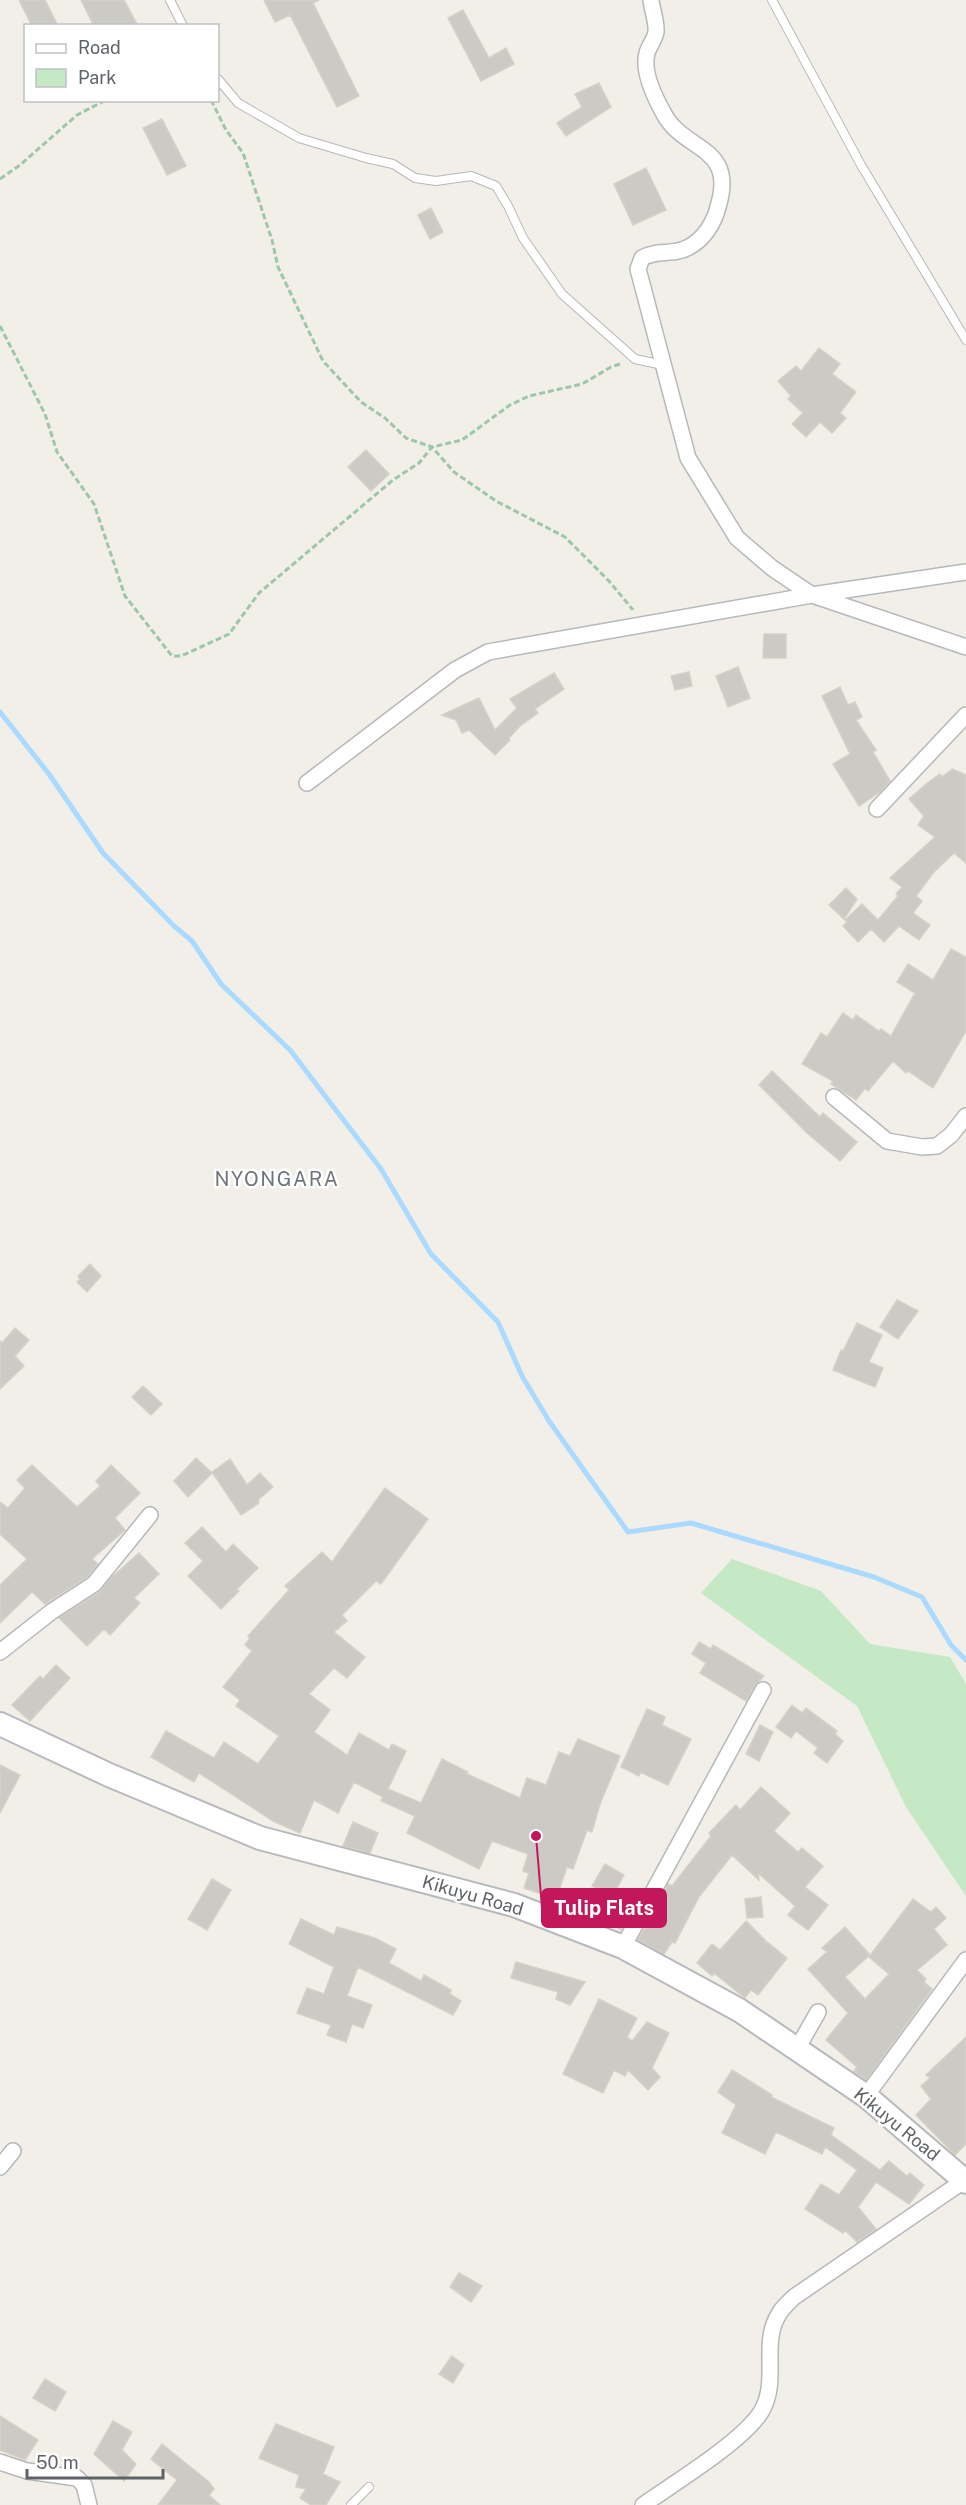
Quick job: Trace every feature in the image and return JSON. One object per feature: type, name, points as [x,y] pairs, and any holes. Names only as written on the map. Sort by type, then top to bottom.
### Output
[{"type":"main road","name":"Kikuyu Road","points":[[0,1724],[109,1775],[260,1838],[514,1905],[623,1947],[740,2010],[866,2096],[965,2181]]},
{"type":"street","points":[[651,0],[656,32],[647,54],[646,64],[651,84],[664,116],[718,163],[722,178],[715,219],[708,230],[690,247],[675,252],[651,253],[642,258],[638,269],[688,458],[737,538],[772,568],[812,595],[966,647]]},
{"type":"street","points":[[307,783],[455,670],[488,651],[812,595],[966,572]]},
{"type":"street","points":[[877,809],[966,715]]},
{"type":"street","points":[[834,1097],[887,1141],[922,1147],[937,1146],[951,1135],[966,1116]]},
{"type":"street","points":[[0,1652],[51,1612],[94,1584],[150,1515]]},
{"type":"street","points":[[623,1947],[763,1690]]},
{"type":"street","points":[[866,2096],[966,1960]]},
{"type":"street","points":[[797,2049],[818,2012]]},
{"type":"street","points":[[0,2167],[13,2151]]},
{"type":"street","points":[[643,2505],[737,2438],[762,2411],[771,2385],[771,2333],[778,2314],[794,2297],[965,2181]]},
{"type":"street","points":[[0,2462],[27,2471],[77,2478],[84,2485],[88,2505]]},
{"type":"lane","points":[[170,0],[182,24]]},
{"type":"lane","points":[[772,0],[861,165],[966,340]]},
{"type":"lane","points":[[219,80],[238,103],[299,138],[393,164],[415,178],[436,181],[471,176],[496,186],[523,238],[562,294],[635,359],[663,365]]},
{"type":"lane","points":[[351,2505],[369,2487]]},
{"type":"path","points":[[0,179],[20,165],[77,115],[102,102]]},
{"type":"path","points":[[212,102],[226,130],[243,153],[272,240],[278,267],[323,361],[361,402],[385,418],[406,438],[432,447],[454,472],[488,495],[565,537],[609,581],[645,625]]},
{"type":"path","points":[[0,326],[45,414],[57,452],[94,504],[125,596],[172,656],[181,656],[229,634],[259,593],[393,480],[419,463],[432,447],[462,440],[510,405],[529,396],[582,384],[611,367],[635,359]]},
{"type":"green space","points":[[732,1559],[821,1591],[870,1644],[950,1657],[966,1684],[966,1896],[906,1807],[857,1706],[701,1593]]},
{"type":"building","points":[[19,0],[45,0],[57,24],[31,24]]},
{"type":"building","points":[[81,0],[124,0],[137,24],[93,24]]},
{"type":"building","points":[[264,0],[319,0],[313,3],[359,96],[337,107],[290,15],[275,22]]},
{"type":"building","points":[[463,10],[489,58],[506,48],[514,64],[481,81],[448,18]]},
{"type":"building","points":[[599,83],[611,107],[566,136],[557,123],[582,107],[575,94]]},
{"type":"building","points":[[162,119],[186,166],[167,175],[143,128]]},
{"type":"building","points":[[646,168],[666,210],[633,225],[614,184]]},
{"type":"building","points":[[431,208],[443,232],[430,239],[418,215]]},
{"type":"building","points":[[819,348],[840,364],[832,374],[856,392],[840,413],[846,418],[832,433],[820,422],[806,437],[792,424],[803,413],[788,399],[791,396],[778,381],[796,366],[801,371]]},
{"type":"building","points":[[366,450],[389,474],[371,491],[348,467]]},
{"type":"building","points":[[764,634],[786,634],[786,658],[763,658]]},
{"type":"building","points":[[738,667],[750,698],[728,707],[716,676]]},
{"type":"building","points":[[689,672],[692,686],[675,690],[671,676]]},
{"type":"building","points":[[554,673],[564,689],[535,709],[538,713],[520,726],[495,755],[469,730],[462,733],[456,720],[442,715],[479,698],[495,730],[517,708],[510,699]]},
{"type":"building","points":[[840,687],[848,705],[855,702],[862,717],[856,720],[876,750],[873,752],[890,781],[880,792],[859,806],[833,764],[850,754],[822,696]]},
{"type":"building","points":[[952,769],[966,775],[966,863],[954,853],[934,872],[916,896],[922,901],[913,913],[930,925],[919,940],[899,926],[884,942],[871,929],[858,942],[843,926],[847,922],[845,920],[862,904],[878,920],[898,896],[896,894],[902,887],[890,878],[935,837],[918,825],[924,816],[909,799],[940,774],[942,777]]},
{"type":"building","points":[[846,888],[857,899],[844,919],[829,905]]},
{"type":"building","points":[[951,949],[966,957],[966,1031],[933,1088],[908,1071],[906,1073],[893,1061],[868,1091],[865,1088],[856,1100],[831,1084],[833,1081],[802,1064],[821,1033],[827,1037],[843,1013],[853,1020],[856,1015],[879,1031],[881,1029],[891,1036],[915,993],[897,982],[908,964],[933,980]]},
{"type":"building","points":[[772,1071],[820,1117],[823,1113],[857,1142],[840,1161],[807,1133],[759,1085]]},
{"type":"building","points":[[90,1264],[101,1276],[87,1292],[77,1282],[80,1279],[78,1276]]},
{"type":"building","points":[[897,1300],[918,1311],[898,1339],[880,1327]]},
{"type":"building","points":[[857,1323],[882,1335],[869,1362],[883,1368],[875,1387],[833,1370],[841,1350],[843,1351]]},
{"type":"building","points":[[15,1328],[29,1340],[15,1356],[24,1366],[0,1389],[0,1341],[2,1343]]},
{"type":"building","points":[[143,1386],[162,1404],[151,1415],[132,1397]]},
{"type":"building","points":[[196,1458],[212,1473],[188,1497],[174,1481]]},
{"type":"building","points":[[230,1459],[247,1485],[260,1473],[273,1487],[258,1500],[259,1503],[241,1515],[212,1472]]},
{"type":"building","points":[[32,1465],[77,1507],[100,1486],[96,1481],[111,1465],[140,1493],[115,1518],[125,1530],[92,1559],[98,1564],[87,1577],[45,1604],[32,1592],[0,1623],[0,1585],[27,1559],[0,1534],[0,1502],[8,1508],[25,1488],[17,1480]]},
{"type":"building","points":[[385,1488],[428,1519],[381,1584],[376,1581],[342,1615],[347,1621],[334,1632],[365,1657],[347,1678],[334,1668],[309,1694],[330,1710],[314,1732],[347,1755],[359,1733],[389,1750],[392,1744],[406,1751],[388,1789],[421,1803],[442,1759],[468,1772],[467,1774],[520,1798],[527,1778],[546,1785],[559,1752],[570,1756],[578,1739],[620,1756],[600,1804],[592,1832],[587,1830],[573,1869],[567,1867],[556,1899],[524,1888],[529,1873],[523,1871],[528,1854],[492,1841],[479,1869],[407,1833],[415,1816],[381,1801],[383,1797],[354,1782],[338,1813],[314,1800],[300,1833],[273,1821],[199,1773],[194,1782],[151,1757],[166,1731],[214,1758],[224,1742],[258,1764],[279,1736],[236,1706],[240,1700],[223,1687],[252,1651],[245,1645],[250,1638],[248,1636],[289,1590],[285,1586],[322,1552],[332,1562]]},
{"type":"building","points":[[202,1527],[226,1552],[233,1544],[258,1568],[221,1609],[188,1576],[203,1561],[185,1543]]},
{"type":"building","points":[[139,1553],[159,1574],[134,1598],[140,1603],[110,1635],[104,1629],[87,1646],[59,1618],[100,1592],[112,1577]]},
{"type":"building","points":[[699,1642],[711,1649],[713,1645],[764,1676],[755,1685],[746,1701],[700,1673],[706,1663],[692,1654]]},
{"type":"building","points":[[56,1665],[70,1678],[30,1721],[12,1705],[40,1676],[43,1679]]},
{"type":"building","points":[[792,1705],[802,1713],[806,1708],[837,1731],[835,1734],[843,1741],[827,1763],[814,1753],[818,1748],[796,1731],[791,1738],[776,1727]]},
{"type":"building","points":[[647,1709],[665,1717],[662,1725],[691,1739],[668,1785],[640,1772],[639,1776],[621,1767]]},
{"type":"building","points":[[760,1725],[773,1732],[759,1761],[746,1754]]},
{"type":"building","points":[[0,1765],[20,1775],[0,1813]]},
{"type":"building","points":[[761,1787],[790,1813],[774,1831],[798,1852],[802,1848],[823,1866],[805,1887],[828,1905],[808,1930],[788,1915],[795,1906],[758,1873],[759,1880],[732,1855],[699,1897],[675,1943],[672,1942],[664,1954],[638,1940],[668,1884],[672,1886],[711,1836],[709,1833],[736,1805],[740,1810]]},
{"type":"building","points":[[353,1822],[378,1833],[370,1853],[343,1846]]},
{"type":"building","points":[[605,1864],[624,1875],[612,1897],[592,1886]]},
{"type":"building","points":[[212,1879],[231,1890],[207,1930],[188,1919]]},
{"type":"building","points":[[761,1897],[763,1917],[747,1918],[745,1899]]},
{"type":"building","points":[[612,1899],[631,1912],[621,1930],[601,1917]]},
{"type":"building","points":[[913,1899],[931,1912],[936,1907],[946,1918],[934,1929],[947,1945],[917,1970],[926,1979],[924,1982],[932,1989],[866,2080],[854,2071],[857,2067],[826,2040],[848,2013],[808,1969],[827,1952],[822,1948],[845,1927],[870,1955],[845,1977],[865,1999],[889,1974],[869,1957]]},
{"type":"building","points":[[301,1919],[334,1935],[337,1927],[375,1938],[396,1949],[389,1963],[421,1981],[424,1975],[451,1990],[450,1994],[461,2001],[453,2015],[358,1967],[347,1996],[372,2005],[363,2028],[352,2024],[346,2042],[327,2035],[331,2025],[297,2013],[307,1988],[324,1994],[334,1967],[289,1944]]},
{"type":"building","points":[[746,1921],[765,1940],[766,1944],[767,1942],[787,1958],[758,1995],[751,1990],[745,1998],[714,1973],[712,1976],[697,1963],[712,1944],[720,1950]]},
{"type":"building","points":[[516,1962],[585,1982],[570,2005],[556,1999],[558,1992],[511,1978]]},
{"type":"building","points":[[599,1999],[637,2018],[627,2037],[632,2041],[647,2022],[669,2033],[652,2068],[660,2077],[648,2090],[628,2070],[625,2076],[614,2070],[603,2093],[563,2074]]},
{"type":"building","points":[[966,2037],[966,2144],[955,2155],[916,2115],[931,2099],[921,2086],[930,2078],[926,2075]]},
{"type":"building","points":[[732,2070],[772,2095],[771,2097],[834,2128],[831,2135],[880,2170],[889,2161],[907,2176],[910,2173],[924,2185],[909,2204],[876,2182],[858,2207],[876,2229],[857,2242],[845,2230],[843,2233],[805,2209],[821,2184],[839,2195],[857,2170],[825,2147],[822,2154],[776,2132],[765,2154],[722,2133],[736,2105],[718,2092]]},
{"type":"building","points":[[459,2273],[482,2286],[471,2302],[450,2287]]},
{"type":"building","points":[[452,2356],[464,2365],[453,2383],[439,2374]]},
{"type":"building","points":[[45,2379],[66,2392],[55,2411],[33,2398]]},
{"type":"building","points":[[0,2416],[38,2440],[25,2460],[0,2450]]},
{"type":"building","points":[[113,2421],[132,2432],[122,2450],[136,2464],[124,2481],[94,2454]]},
{"type":"building","points":[[276,2424],[334,2447],[323,2474],[340,2482],[326,2505],[311,2505],[300,2498],[306,2489],[296,2487],[299,2475],[259,2458]]},
{"type":"building","points":[[162,2444],[209,2482],[214,2489],[209,2495],[220,2505],[158,2505],[177,2480],[151,2459]]},
{"type":"waterway","points":[[0,712],[49,774],[103,853],[174,926],[192,941],[221,984],[290,1050],[381,1169],[431,1254],[498,1322],[522,1376],[549,1421],[628,1532],[691,1523],[874,1577],[922,1597],[951,1645],[966,1660]]},
{"type":"place","name":"Tulip Flats","points":[[536,1836]]},
{"type":"district","name":"NYONGARA","points":[[277,1179]]}]
